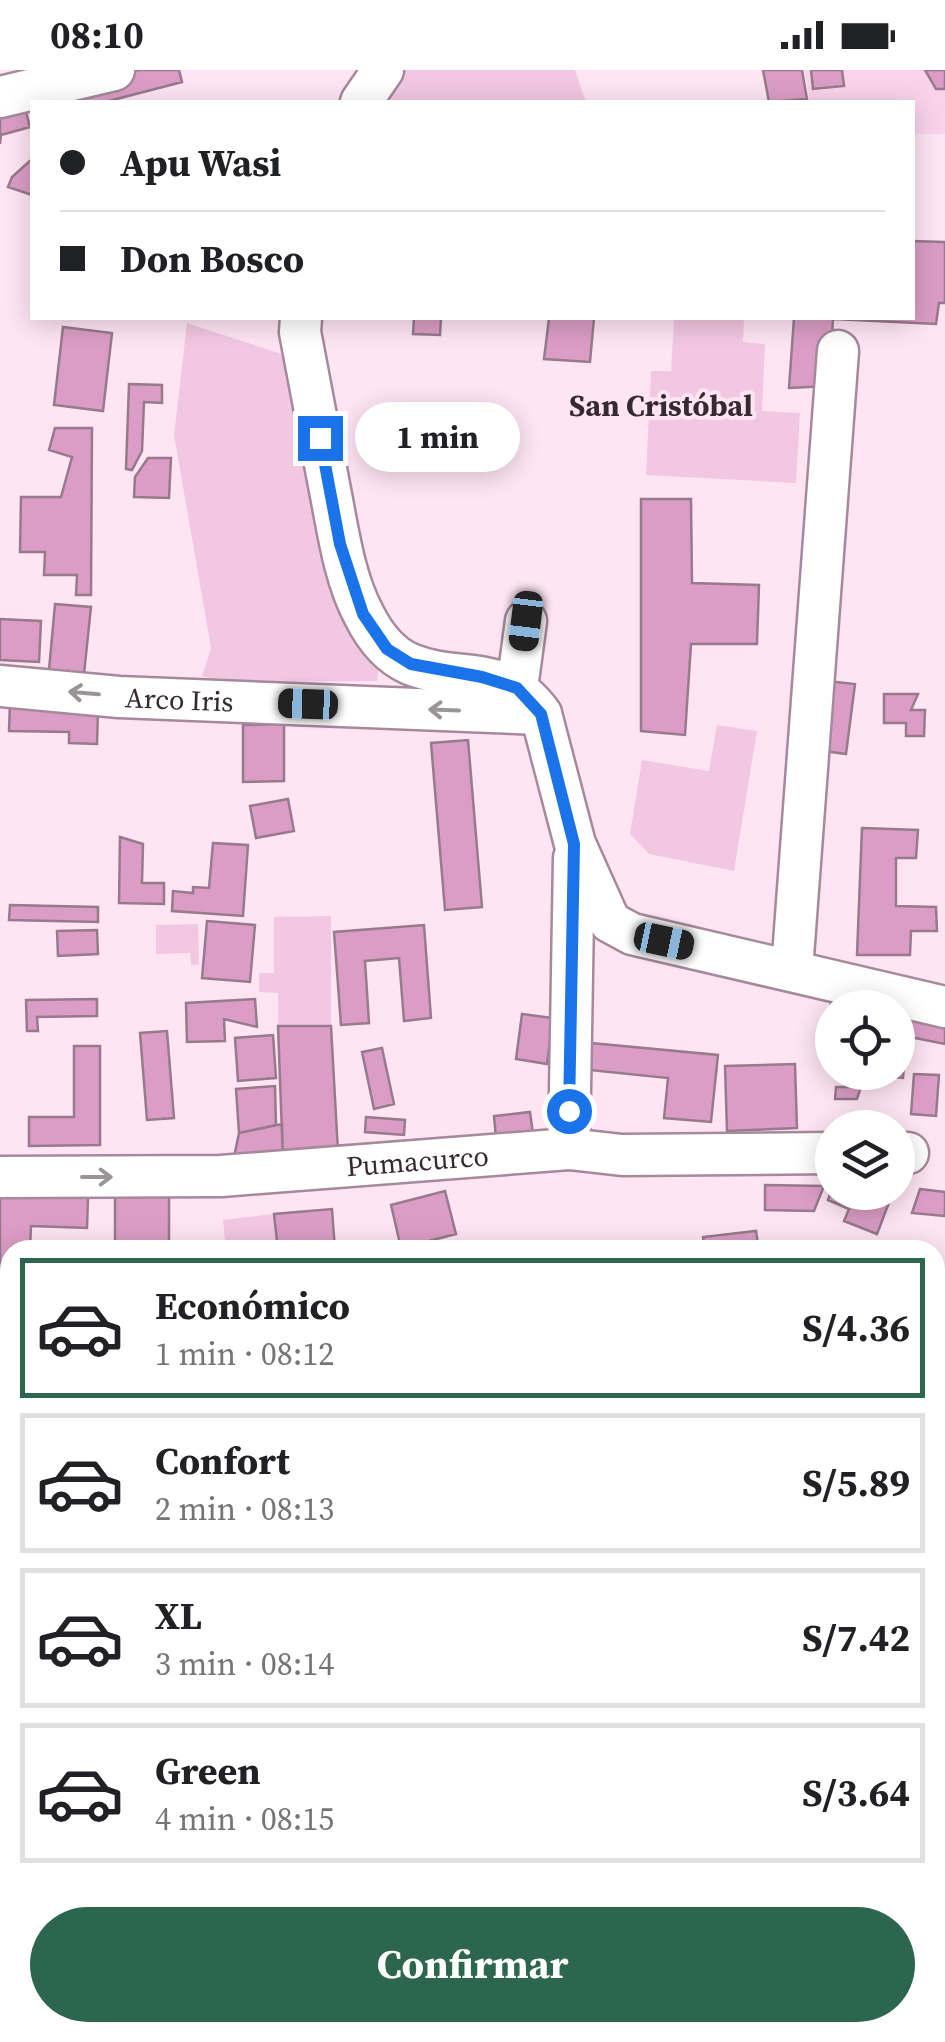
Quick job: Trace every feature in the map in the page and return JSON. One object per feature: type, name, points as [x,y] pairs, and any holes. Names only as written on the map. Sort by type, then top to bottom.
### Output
[{"type":"street","points":[[0,96],[114,70]]},
{"type":"street","points":[[361,100],[383,70]]},
{"type":"street","points":[[301,320],[340,544],[363,614],[387,649],[411,664],[482,677],[529,701]]},
{"type":"street","points":[[792,970],[838,351]]},
{"type":"street","points":[[526,621],[529,701],[574,844],[614,926],[632,934],[945,1007]]},
{"type":"street","name":"Arco Iris","points":[[0,686],[119,698],[529,701]]},
{"type":"street","points":[[568,1149],[574,844]]},
{"type":"street","name":"Pumacurco","points":[[0,1178],[221,1176],[568,1149],[622,1154],[815,1153]]},
{"type":"shaded area","points":[[398,70],[575,70],[585,100],[377,100]]},
{"type":"shaded area","points":[[805,70],[945,70],[945,134],[915,134],[915,100],[810,100]]},
{"type":"shaded area","points":[[674,320],[744,320],[743,342],[765,344],[762,411],[800,413],[796,483],[646,475],[651,371],[671,371]]},
{"type":"shaded area","points":[[187,323],[294,358],[381,650],[377,681],[224,682],[202,676],[211,648],[174,435]]},
{"type":"shaded area","points":[[717,725],[757,731],[734,871],[649,854],[630,834],[642,760],[709,771]]},
{"type":"shaded area","points":[[331,916],[331,1026],[278,1026],[278,993],[259,992],[259,973],[274,973],[274,917]]},
{"type":"shaded area","points":[[198,924],[199,965],[191,965],[190,953],[156,954],[156,925]]},
{"type":"shaded area","points":[[274,1214],[277,1240],[225,1240],[223,1220]]},
{"type":"building","points":[[138,70],[179,70],[182,82],[113,100],[71,100],[68,89]]},
{"type":"building","points":[[763,70],[802,70],[807,99],[769,100]]},
{"type":"building","points":[[811,70],[842,70],[844,86],[813,89]]},
{"type":"building","points":[[925,70],[945,70],[945,89],[936,89]]},
{"type":"building","points":[[24,104],[30,127],[1,135],[0,144],[0,110]]},
{"type":"building","points":[[30,161],[30,194],[8,187],[12,177]]},
{"type":"building","points":[[915,241],[945,242],[945,303],[939,303],[936,324],[854,320],[915,320]]},
{"type":"building","points":[[414,320],[441,320],[440,335],[413,334]]},
{"type":"building","points":[[549,320],[594,320],[590,362],[544,359]]},
{"type":"building","points":[[794,320],[833,320],[829,386],[789,388]]},
{"type":"building","points":[[63,327],[112,333],[103,411],[54,405]]},
{"type":"building","points":[[129,384],[162,385],[162,403],[144,402],[142,451],[132,470],[126,469]]},
{"type":"building","points":[[55,428],[92,428],[91,595],[76,595],[77,575],[44,575],[45,552],[20,552],[21,497],[61,497],[72,457],[49,450]]},
{"type":"building","points":[[148,458],[171,458],[169,498],[134,497],[135,477]]},
{"type":"building","points":[[641,499],[691,499],[692,583],[759,585],[757,644],[691,644],[685,735],[641,731]]},
{"type":"building","points":[[55,604],[91,607],[84,674],[49,670]]},
{"type":"building","points":[[0,619],[41,621],[39,662],[0,660]]},
{"type":"building","points":[[818,680],[855,684],[846,754],[809,749]]},
{"type":"building","points":[[884,694],[918,694],[911,710],[925,710],[924,736],[906,736],[906,723],[884,723]]},
{"type":"building","points":[[10,702],[98,711],[97,744],[69,743],[69,732],[9,731]]},
{"type":"building","points":[[284,724],[284,781],[243,782],[243,725]]},
{"type":"building","points":[[468,740],[482,907],[445,910],[431,743]]},
{"type":"building","points":[[288,799],[294,831],[256,838],[250,806]]},
{"type":"building","points":[[862,828],[918,830],[916,858],[896,858],[896,906],[936,907],[937,931],[911,931],[910,955],[857,955]]},
{"type":"building","points":[[120,837],[143,844],[142,883],[164,883],[164,904],[119,903]]},
{"type":"building","points":[[213,843],[248,845],[243,916],[172,911],[173,891],[193,893],[193,887],[209,888]]},
{"type":"building","points":[[10,905],[98,907],[98,922],[9,920]]},
{"type":"building","points":[[207,921],[255,925],[250,982],[202,978]]},
{"type":"building","points":[[424,925],[431,1018],[404,1021],[399,958],[365,961],[369,1023],[341,1025],[334,932]]},
{"type":"building","points":[[97,930],[98,954],[58,956],[57,931]]},
{"type":"building","points":[[97,999],[97,1016],[37,1017],[38,1031],[27,1031],[26,1000]]},
{"type":"building","points":[[255,999],[257,1027],[224,1019],[225,1041],[187,1042],[186,1003]]},
{"type":"building","points":[[915,1006],[945,1012],[945,1044],[915,1038]]},
{"type":"building","points":[[522,1014],[553,1018],[547,1064],[516,1059]]},
{"type":"building","points":[[278,1026],[331,1026],[338,1152],[283,1160]]},
{"type":"building","points":[[167,1031],[174,1118],[147,1120],[140,1033]]},
{"type":"building","points":[[273,1035],[276,1078],[238,1081],[235,1038]]},
{"type":"building","points":[[591,1043],[718,1055],[711,1122],[664,1118],[668,1078],[589,1070]]},
{"type":"building","points":[[74,1046],[100,1046],[100,1145],[29,1146],[29,1117],[74,1117]]},
{"type":"building","points":[[382,1048],[394,1104],[374,1109],[362,1052]]},
{"type":"building","points":[[795,1064],[797,1128],[727,1131],[725,1066]]},
{"type":"building","points":[[915,1074],[939,1075],[936,1116],[915,1114],[911,1110]]},
{"type":"building","points":[[275,1086],[276,1125],[239,1133],[236,1089]]},
{"type":"building","points":[[836,1090],[860,1090],[857,1099],[835,1099]]},
{"type":"building","points":[[530,1112],[533,1134],[496,1138],[494,1116]]},
{"type":"building","points":[[366,1117],[405,1120],[404,1135],[365,1132]]},
{"type":"building","points":[[282,1124],[283,1160],[233,1162],[239,1133]]},
{"type":"building","points":[[765,1185],[815,1186],[814,1211],[765,1210]]},
{"type":"building","points":[[169,1187],[169,1240],[115,1240],[115,1188]]},
{"type":"building","points":[[920,1189],[945,1192],[945,1216],[912,1213]]},
{"type":"building","points":[[445,1191],[456,1234],[432,1240],[399,1240],[391,1205]]},
{"type":"building","points":[[0,1196],[88,1197],[87,1228],[31,1226],[30,1240],[0,1240]]},
{"type":"building","points":[[332,1209],[334,1240],[277,1240],[274,1214]]},
{"type":"building","points":[[849,1210],[886,1210],[877,1234],[844,1221]]},
{"type":"building","points":[[756,1231],[757,1240],[703,1240],[703,1237]]},
{"type":"district","name":"San Cristóbal","points":[[661,406]]},
{"type":"route","points":[[320,438],[340,544],[363,614],[387,649],[411,664],[517,688],[541,714],[574,844],[569,1111]]}]
